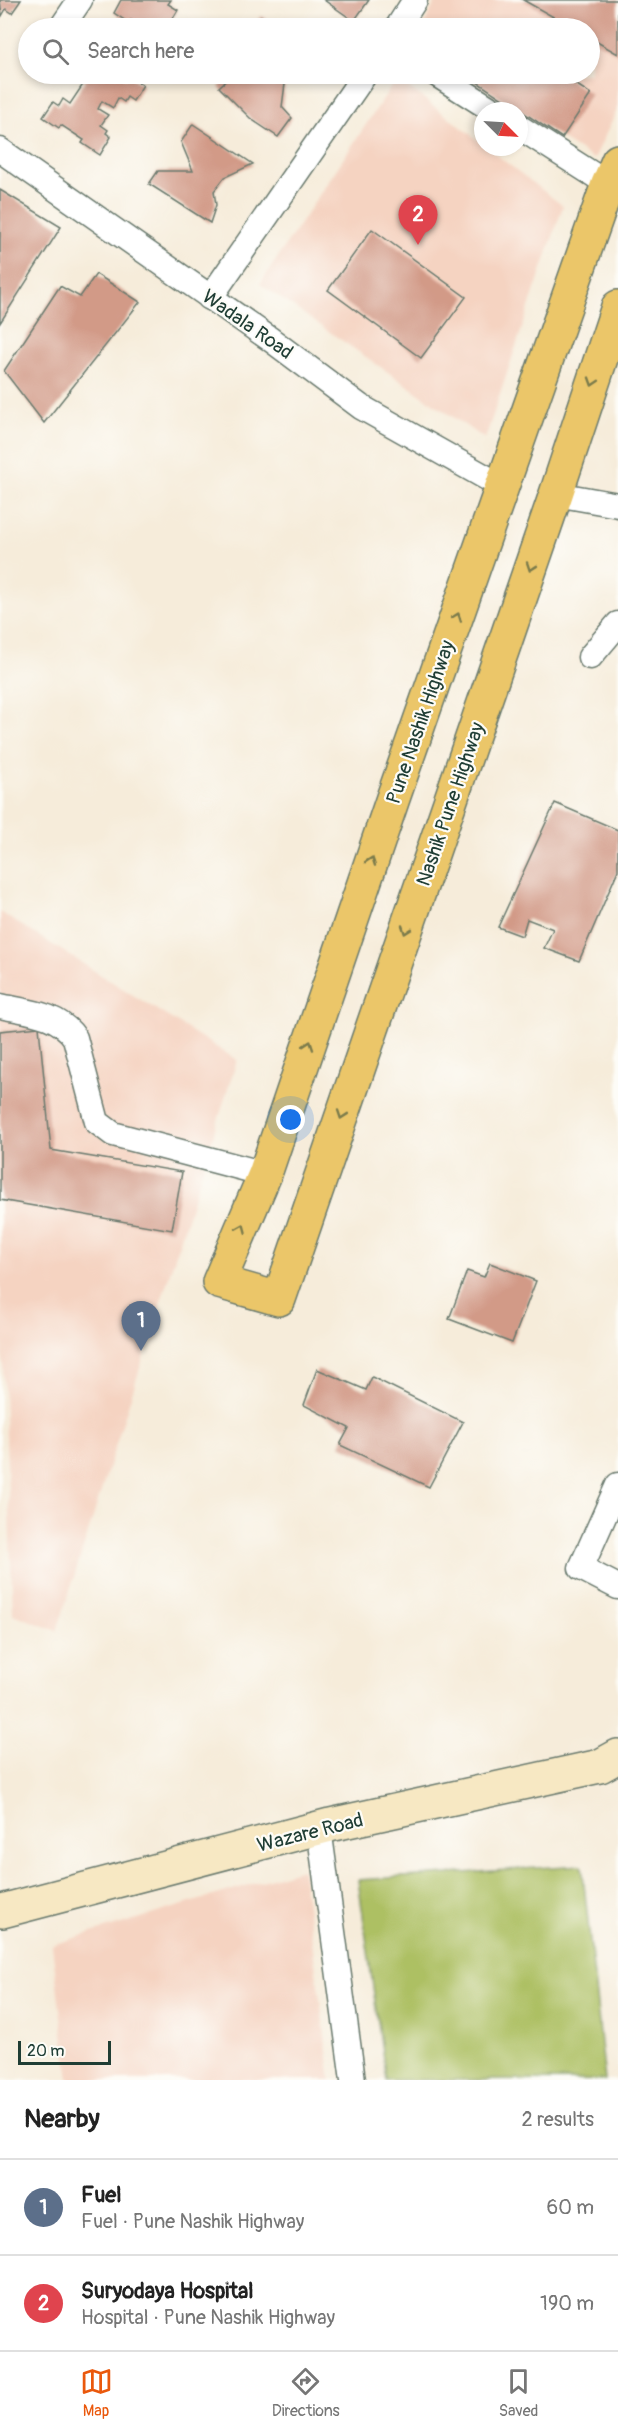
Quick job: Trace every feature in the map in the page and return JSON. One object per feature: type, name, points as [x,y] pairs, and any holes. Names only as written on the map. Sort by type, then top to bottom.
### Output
[{"type":"highway","name":"Pune Nashik Highway","points":[[219,1282],[265,1174],[393,798],[613,173]]},
{"type":"highway","name":"Nashik Pune Highway","points":[[219,1282],[279,1299],[556,494],[618,307]]},
{"type":"street","points":[[68,18],[80,0]]},
{"type":"street","points":[[403,18],[415,0]]},
{"type":"street","points":[[210,298],[358,84]]},
{"type":"street","points":[[452,84],[480,102]]},
{"type":"street","points":[[528,131],[613,173]]},
{"type":"street","name":"Wadala Road","points":[[0,150],[270,339],[361,407],[503,487]]},
{"type":"street","points":[[556,494],[618,506]]},
{"type":"street","points":[[590,657],[618,624]]},
{"type":"street","points":[[0,1006],[52,1017],[68,1026],[75,1038],[98,1122],[113,1134],[265,1174]]},
{"type":"street","points":[[618,1485],[581,1568],[618,1587]]},
{"type":"street","name":"Wazare Road","points":[[2,1911],[319,1828],[600,1766],[618,1756]]},
{"type":"street","points":[[319,1828],[353,2080]]},
{"type":"shaded area","points":[[436,0],[618,0],[618,108],[594,159],[528,117],[528,102],[504,102],[476,84],[600,84],[600,18],[428,18]]},
{"type":"shaded area","points":[[393,84],[405,84],[474,137],[474,156],[498,156],[563,206],[485,439],[260,284]]},
{"type":"shaded area","points":[[0,912],[237,1060],[57,1631],[13,1614],[0,1289]]},
{"type":"shaded area","points":[[302,1869],[331,2080],[69,2080],[52,1945]]},
{"type":"green space","points":[[582,1865],[605,2080],[386,2080],[358,1880]]},
{"type":"building","points":[[0,0],[21,0],[12,13],[6,9],[2,16]]},
{"type":"building","points":[[121,0],[171,0],[168,4],[178,10],[173,18],[122,18],[114,13]]},
{"type":"building","points":[[324,0],[369,0],[356,18],[350,18]]},
{"type":"building","points":[[523,0],[618,0],[618,54],[600,44],[600,18],[555,18]]},
{"type":"building","points":[[83,84],[143,85],[133,101],[127,97],[124,102],[118,98],[113,108],[102,101],[98,109],[108,115],[101,125],[108,130],[106,133],[111,137],[100,155],[82,143],[84,140],[61,125],[59,128],[43,117],[53,102],[59,106],[63,99],[70,104]]},
{"type":"building","points":[[222,84],[285,84],[282,107],[292,118],[278,137],[251,119],[219,87]]},
{"type":"building","points":[[480,84],[576,84],[591,94],[562,138],[528,116],[528,102],[507,102]]},
{"type":"building","points":[[193,124],[253,164],[225,177],[214,191],[216,205],[210,223],[149,184],[158,171],[193,171],[181,142]]},
{"type":"building","points":[[0,190],[61,227],[0,323]]},
{"type":"building","points":[[372,229],[466,297],[421,358],[328,290]]},
{"type":"building","points":[[96,274],[140,302],[44,423],[4,371],[60,286],[80,297]]},
{"type":"building","points":[[555,803],[618,830],[618,870],[579,961],[544,948],[553,929],[527,919],[522,936],[498,927]]},
{"type":"building","points":[[39,1027],[51,1150],[182,1172],[172,1230],[0,1200],[0,1031]]},
{"type":"building","points":[[490,1263],[536,1281],[512,1343],[449,1319],[467,1271],[484,1277]]},
{"type":"building","points":[[317,1369],[366,1390],[372,1377],[463,1422],[429,1487],[340,1445],[349,1428],[304,1405]]},
{"type":"place","name":"Suryodaya Hospital","points":[[418,245]]},
{"type":"place","name":"Fuel","points":[[141,1351]]}]
